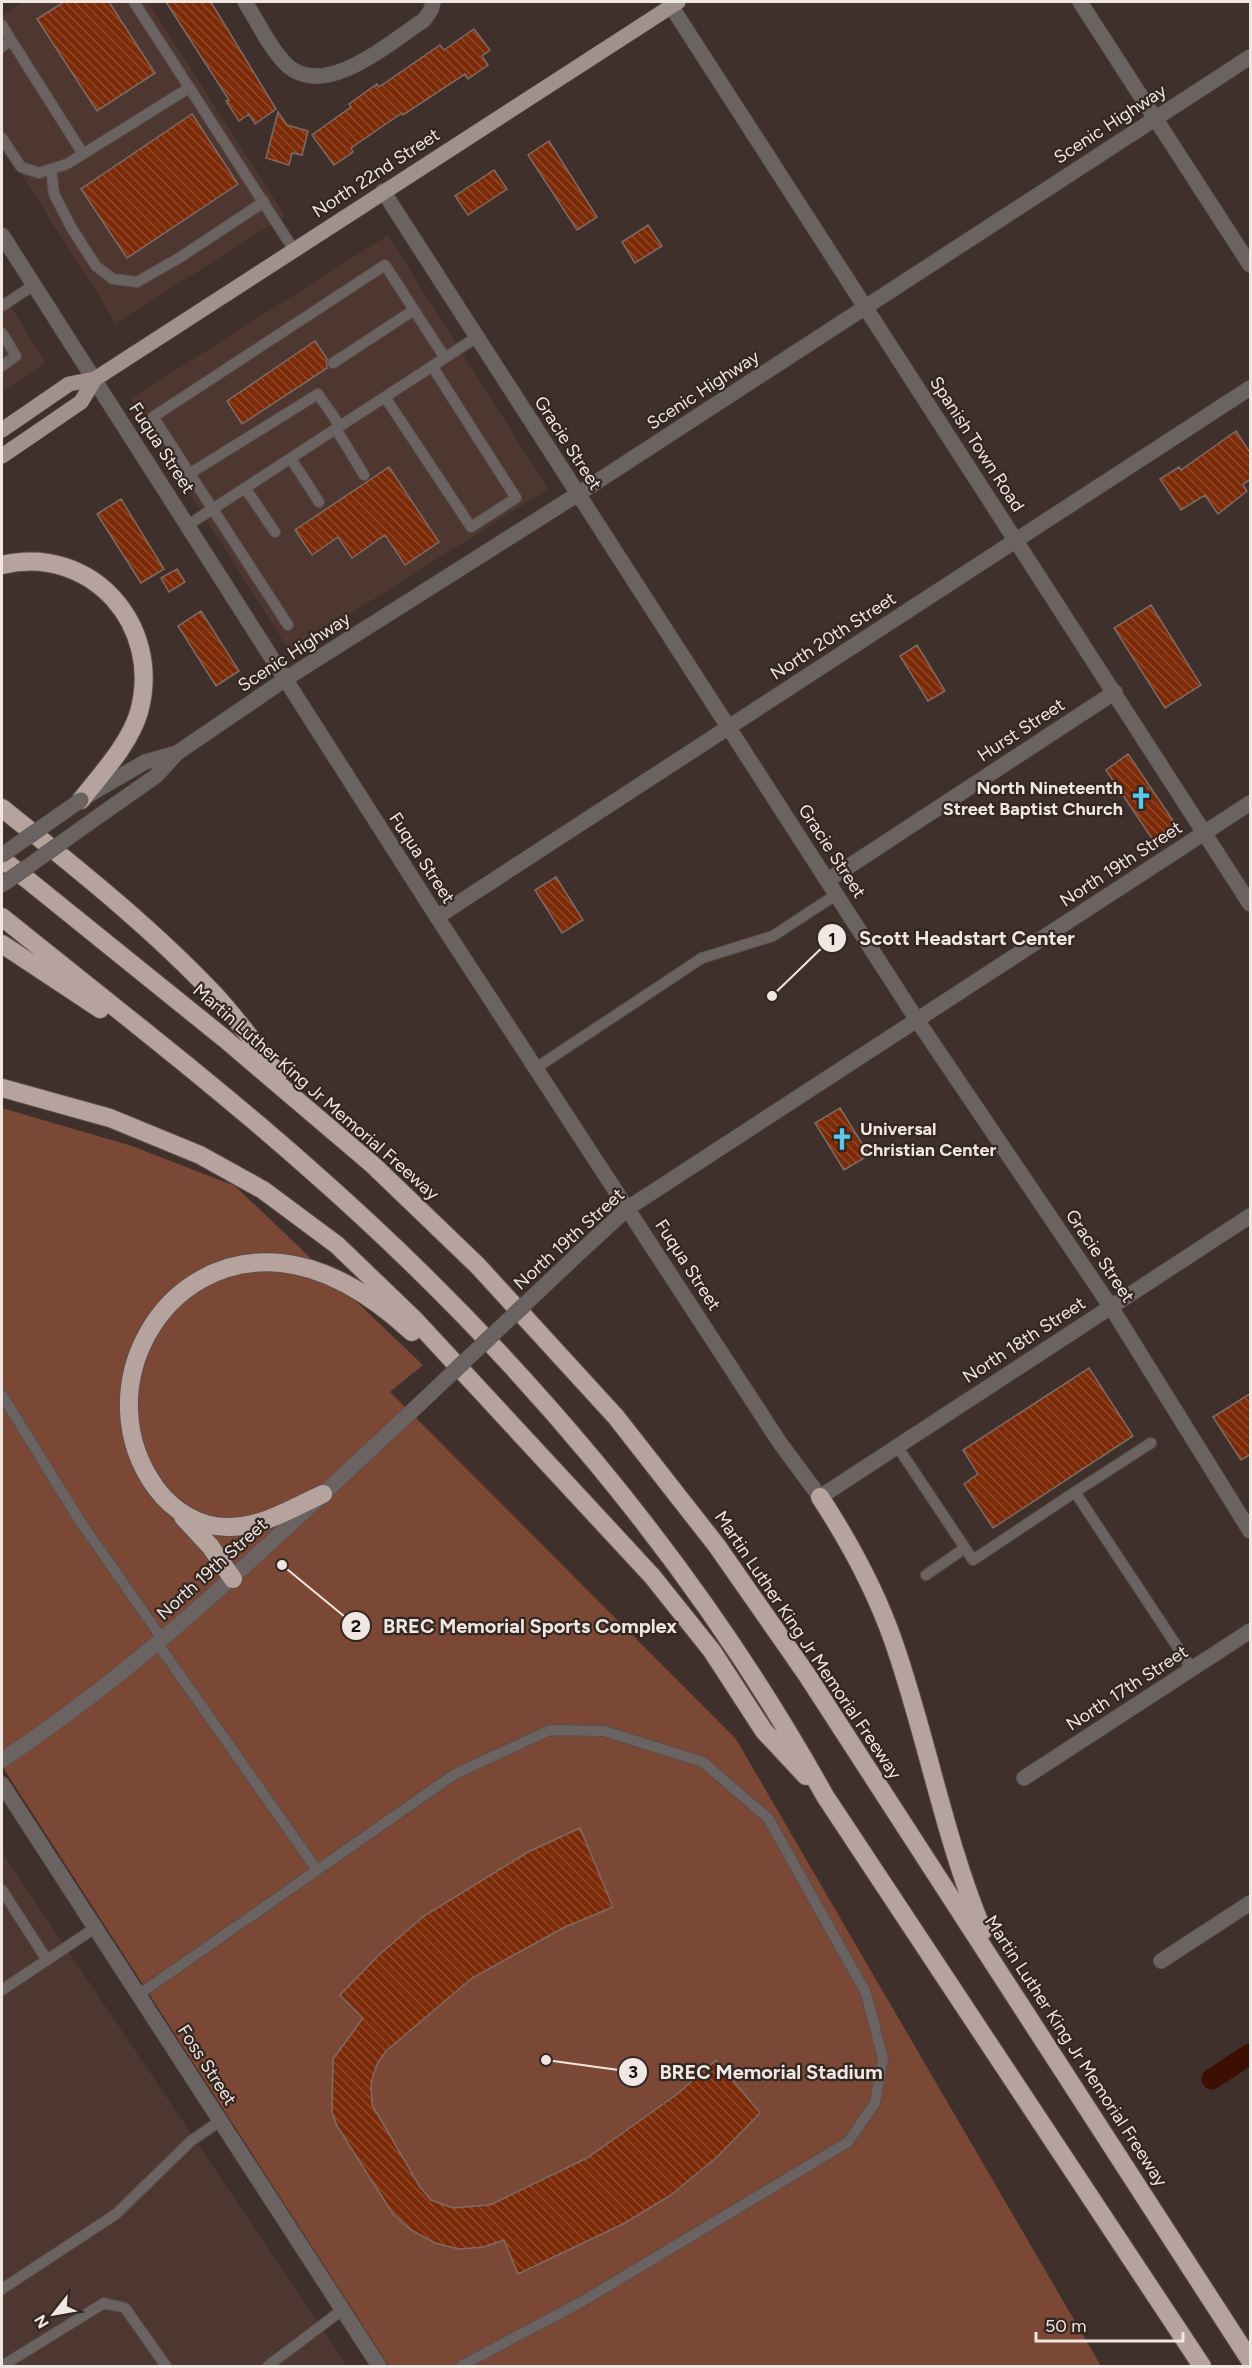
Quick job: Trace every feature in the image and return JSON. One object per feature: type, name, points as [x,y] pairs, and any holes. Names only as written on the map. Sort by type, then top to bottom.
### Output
[{"type":"highway","points":[[2,565],[21,562],[49,563],[90,578],[123,609],[138,639],[144,674],[138,713],[125,742],[81,800]]},
{"type":"highway","points":[[2,808],[117,903],[191,971],[232,1015],[300,1101]]},
{"type":"highway","name":"Martin Luther King Jr Memorial Freeway","points":[[2,857],[300,1101],[452,1239],[554,1346],[616,1418],[717,1546],[770,1621],[1251,2360]]},
{"type":"highway","points":[[2,917],[347,1202],[452,1303],[529,1385],[602,1470],[708,1609],[780,1715],[825,1796],[1202,2367]]},
{"type":"highway","points":[[2,944],[21,959],[173,1056]]},
{"type":"highway","points":[[2,1088],[138,1127],[200,1155],[263,1190],[315,1226],[357,1263],[415,1320],[486,1400],[652,1576],[712,1652],[764,1731],[825,1796]]},
{"type":"highway","points":[[232,1579],[210,1546],[168,1503],[150,1479],[131,1437],[127,1397],[133,1366],[143,1339],[169,1305],[191,1286],[228,1270],[252,1264],[281,1263],[308,1268],[352,1287],[408,1328],[486,1400]]},
{"type":"highway","points":[[168,1503],[203,1523],[236,1527],[260,1522],[323,1494]]},
{"type":"highway","points":[[820,1497],[857,1559],[894,1643],[949,1839],[1000,1972]]},
{"type":"main road","name":"North 22nd Street","points":[[3,427],[69,384],[95,379],[674,4]]},
{"type":"main road","name":"North 22nd Street","points":[[2,456],[81,402],[95,379]]},
{"type":"street","points":[[245,2],[283,60],[302,75],[325,78],[339,74],[424,20],[432,10],[433,2]]},
{"type":"street","points":[[1080,2],[1251,265]]},
{"type":"street","name":"Spanish Town Road","points":[[674,4],[866,307],[1251,904]]},
{"type":"street","name":"Scenic Highway","points":[[2,885],[156,776],[177,753],[284,680],[578,494],[1251,57]]},
{"type":"street","name":"Gracie Street","points":[[383,191],[917,1020],[1111,1307],[1251,1531]]},
{"type":"street","name":"Fuqua Street","points":[[2,235],[437,917],[780,1443],[820,1497]]},
{"type":"street","name":"North 20th Street","points":[[437,917],[1251,388]]},
{"type":"street","name":"Hurst Street","points":[[828,880],[1115,692]]},
{"type":"street","name":"Scenic Highway","points":[[2,857],[81,800],[144,762],[177,753]]},
{"type":"street","name":"North 19th Street","points":[[2,1760],[62,1719],[161,1642],[232,1579],[628,1208],[1251,803]]},
{"type":"street","name":"North 18th Street","points":[[820,1497],[1250,1217]]},
{"type":"street","name":"North 17th Street","points":[[1024,1778],[1251,1631]]},
{"type":"street","name":"Foss Street","points":[[2,1785],[380,2367]]},
{"type":"street","points":[[1161,1961],[1251,1903]]},
{"type":"lane","points":[[134,2],[294,250]]},
{"type":"lane","points":[[2,26],[6,43],[83,154]]},
{"type":"lane","points":[[2,138],[21,167],[39,172],[67,164],[189,88]]},
{"type":"lane","points":[[51,168],[54,194],[70,227],[96,266],[113,279],[137,282],[179,258],[264,202]]},
{"type":"lane","points":[[288,625],[211,510],[153,417],[385,265],[445,358]]},
{"type":"lane","points":[[2,306],[34,285]]},
{"type":"lane","points":[[333,363],[414,310]]},
{"type":"lane","points":[[2,333],[16,357],[2,366]]},
{"type":"lane","points":[[188,525],[477,337]]},
{"type":"lane","points":[[385,397],[471,526],[516,498],[432,366]]},
{"type":"lane","points":[[189,474],[318,394],[364,475]]},
{"type":"lane","points":[[291,459],[319,502]]},
{"type":"lane","points":[[245,488],[275,532]]},
{"type":"lane","points":[[536,1068],[702,958],[772,936],[837,894]]},
{"type":"lane","points":[[2,1395],[80,1521],[317,1870]]},
{"type":"lane","points":[[897,1446],[973,1560],[1151,1443]]},
{"type":"lane","points":[[1075,1492],[1192,1669]]},
{"type":"lane","points":[[926,1575],[965,1548]]},
{"type":"lane","points":[[138,1995],[454,1774],[550,1730],[604,1731],[703,1762],[768,1818],[866,1993],[883,2060],[875,2103],[848,2142],[583,2301],[461,2367]]},
{"type":"lane","points":[[2,1890],[47,1960]]},
{"type":"lane","points":[[2,1990],[95,1928]]},
{"type":"lane","points":[[2,2289],[116,2214],[192,2141],[220,2121]]},
{"type":"lane","points":[[2,2366],[104,2303],[126,2308],[166,2367]]},
{"type":"lane","points":[[268,2367],[342,2310]]},
{"type":"shaded area","points":[[22,2],[148,2],[285,216],[116,323],[2,144],[2,15]]},
{"type":"shaded area","points":[[388,235],[548,489],[290,652],[130,399]]},
{"type":"shaded area","points":[[2,293],[46,363],[2,392]]},
{"type":"shaded area","points":[[2,1108],[132,1146],[235,1186],[423,1365],[390,1392],[736,1739],[1101,2366],[389,2366],[2,1766]]},
{"type":"shaded area","points":[[2,1852],[347,2366],[2,2366]]},
{"type":"building","points":[[64,2],[109,2],[155,73],[97,111],[37,19]]},
{"type":"building","points":[[166,2],[211,2],[276,109],[255,124],[249,114],[239,121],[226,101],[229,100]]},
{"type":"building","points":[[474,29],[490,50],[482,56],[488,65],[468,79],[465,74],[403,115],[402,113],[351,148],[353,152],[334,165],[312,135],[351,107],[349,104],[377,84],[379,87],[440,45],[444,50]]},
{"type":"building","points":[[278,112],[287,125],[308,131],[302,155],[292,153],[289,165],[266,158]]},
{"type":"building","points":[[192,114],[238,184],[127,258],[81,189]]},
{"type":"building","points":[[549,141],[597,217],[577,230],[528,155]]},
{"type":"building","points":[[494,170],[507,189],[468,215],[455,196]]},
{"type":"building","points":[[648,225],[662,246],[635,263],[622,242]]},
{"type":"building","points":[[315,341],[327,359],[327,368],[242,424],[227,401]]},
{"type":"building","points":[[1236,431],[1251,454],[1251,479],[1243,484],[1247,491],[1218,514],[1205,495],[1181,510],[1160,479],[1179,467],[1181,470]]},
{"type":"building","points":[[389,467],[439,542],[405,565],[385,535],[352,558],[338,537],[312,555],[295,530]]},
{"type":"building","points":[[121,499],[164,569],[141,583],[97,514]]},
{"type":"building","points":[[177,569],[185,582],[169,592],[161,578]]},
{"type":"building","points":[[1151,605],[1201,685],[1165,708],[1114,628]]},
{"type":"building","points":[[201,611],[239,671],[216,686],[178,626]]},
{"type":"building","points":[[917,645],[945,691],[928,701],[900,656]]},
{"type":"building","name":"North Nineteenth Street Baptist Church","points":[[1128,754],[1176,825],[1153,840],[1106,770]]},
{"type":"building","points":[[556,877],[583,920],[562,933],[535,890]]},
{"type":"building","name":"Universal Christian Center","points":[[840,1108],[869,1155],[844,1170],[815,1123]]},
{"type":"building","points":[[1089,1368],[1133,1436],[993,1528],[964,1484],[978,1474],[963,1450]]},
{"type":"building","points":[[1251,1393],[1251,1454],[1241,1460],[1213,1417]]},
{"type":"building","points":[[580,1828],[613,1907],[563,1928],[472,1978],[386,2051],[377,2064],[371,2083],[372,2105],[420,2187],[431,2200],[453,2208],[490,2205],[587,2158],[676,2095],[716,2060],[760,2113],[718,2156],[671,2195],[623,2224],[518,2274],[504,2240],[484,2247],[459,2249],[435,2243],[411,2230],[393,2214],[337,2126],[332,2112],[333,2059],[363,2018],[340,1995],[380,1954],[424,1916],[528,1852]]},
{"type":"waterway","points":[[1212,2079],[1250,2054]]},
{"type":"place","name":"North Nineteenth Street Baptist Church","points":[[1141,798]]},
{"type":"place","name":"Scott Headstart Center","points":[[772,996]]},
{"type":"place","name":"Universal Christian Center","points":[[842,1139]]},
{"type":"place","name":"BREC Memorial Sports Complex","points":[[282,1565]]},
{"type":"place","name":"BREC Memorial Stadium","points":[[546,2060]]}]
